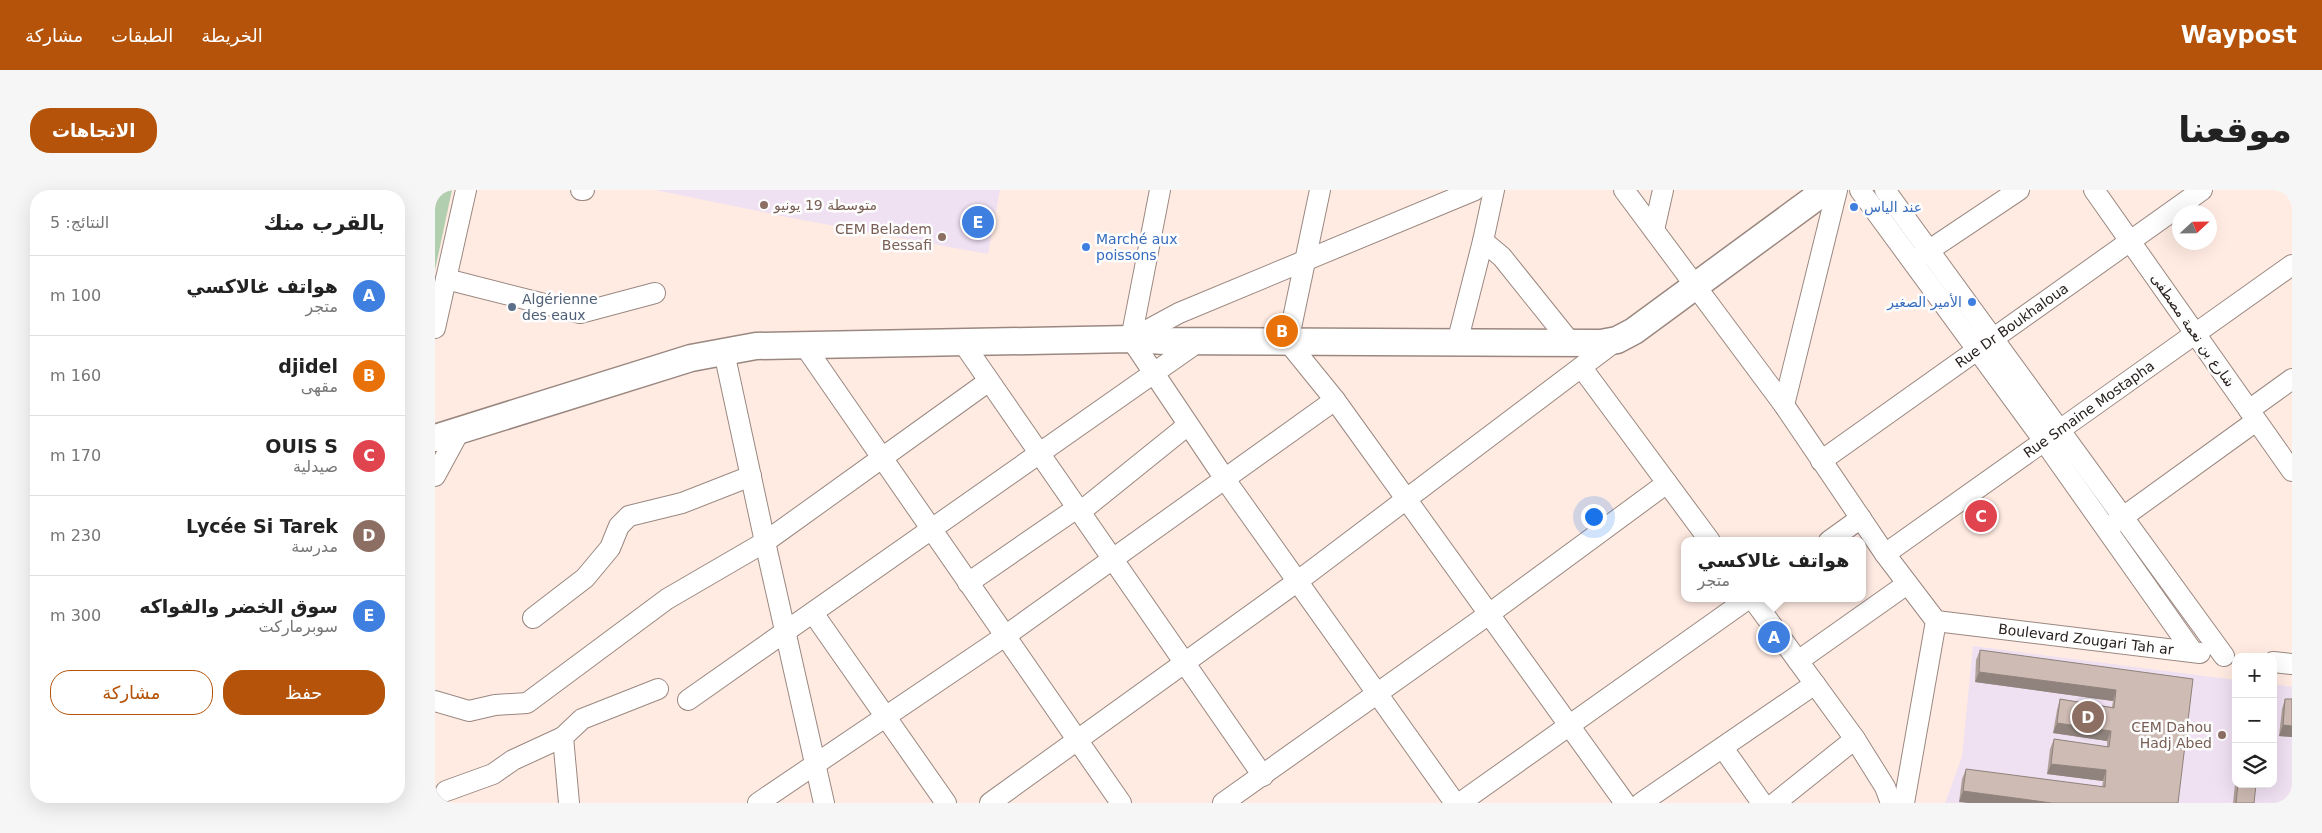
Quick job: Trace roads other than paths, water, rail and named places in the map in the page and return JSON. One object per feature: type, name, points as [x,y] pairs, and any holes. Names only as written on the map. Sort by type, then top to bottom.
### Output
[{"type":"main road","points":[[435,438],[691,358],[756,346],[1131,339],[1198,342],[1601,343],[1617,340],[1826,190]]},
{"type":"street","points":[[435,328],[466,190]]},
{"type":"street","points":[[1159,190],[1131,339],[1152,374],[1455,803]]},
{"type":"street","points":[[1320,190],[1289,342],[1335,400],[1569,728],[1625,803]]},
{"type":"street","points":[[1131,339],[1179,313],[1475,190]]},
{"type":"street","points":[[1457,343],[1495,190]]},
{"type":"street","points":[[1624,190],[1784,405],[1885,554],[1936,621],[1904,803]]},
{"type":"street","points":[[1654,230],[1663,190]]},
{"type":"street","points":[[1784,405],[1837,190]]},
{"type":"street","points":[[1860,190],[1921,256],[2052,435],[2124,517],[2230,656]]},
{"type":"street","points":[[1885,190],[1921,256]]},
{"type":"street","points":[[1921,256],[2019,190]]},
{"type":"street","name":"شارع بن نعمة مصطفى","points":[[2094,190],[2292,471]]},
{"type":"street","name":"Rue Dr Boukhaloua","points":[[1821,461],[2202,190]]},
{"type":"street","points":[[1483,241],[1502,257],[1571,343]]},
{"type":"street","name":"Rue Smaine Mostapha","points":[[1885,554],[2292,266]]},
{"type":"street","points":[[446,279],[580,313],[655,293]]},
{"type":"street","points":[[990,803],[1298,581],[1617,340]]},
{"type":"street","points":[[688,700],[1198,342]]},
{"type":"street","points":[[963,343],[1263,776]]},
{"type":"street","points":[[804,344],[1121,803]]},
{"type":"street","points":[[724,352],[814,765],[824,803]]},
{"type":"street","points":[[1582,368],[1707,537]]},
{"type":"street","points":[[2106,529],[2253,416],[2292,379]]},
{"type":"street","points":[[435,701],[469,711],[495,705],[527,703],[667,599],[765,542],[989,381]]},
{"type":"street","points":[[758,803],[1005,636],[1335,400]]},
{"type":"street","points":[[968,582],[1079,510],[1188,425]]},
{"type":"street","points":[[435,476],[460,430]]},
{"type":"street","points":[[2052,435],[2106,529],[2193,652]]},
{"type":"street","points":[[533,618],[585,578],[610,548],[619,526],[629,516],[681,503],[751,476]]},
{"type":"street","points":[[1223,803],[1489,614],[1667,482]]},
{"type":"street","points":[[1835,537],[1861,518]]},
{"type":"street","points":[[1799,661],[1907,584]]},
{"type":"street","points":[[1460,803],[1745,602]]},
{"type":"street","points":[[1754,602],[1855,738],[1885,787],[1891,803]]},
{"type":"street","points":[[813,613],[947,803]]},
{"type":"street","name":"Boulevard Zougari Tah ar","points":[[1936,621],[2230,656]]},
{"type":"street","points":[[2277,662],[2292,664]]},
{"type":"street","points":[[1641,803],[1815,684]]},
{"type":"street","points":[[446,791],[493,774],[513,760],[563,737],[582,719],[658,688]]},
{"type":"street","points":[[563,737],[569,803]]},
{"type":"street","points":[[1775,803],[1855,738]]},
{"type":"street","points":[[1723,748],[1762,803]]},
{"type":"place","name":"متوسطة 19 يونيو","points":[[764,205]]},
{"type":"place","name":"عند الياس","points":[[1854,207]]},
{"type":"place","name":"سوق الخضر والفواكه","points":[[978,222]]},
{"type":"place","name":"CEM Beladem Bessafi","points":[[942,237]]},
{"type":"place","name":"Marché aux poissons","points":[[1086,247]]},
{"type":"place","name":"الأمير الصغير","points":[[1972,302]]},
{"type":"place","name":"Algérienne des eaux","points":[[512,307]]},
{"type":"place","name":"djidel","points":[[1282,331]]},
{"type":"place","name":"OUIS S","points":[[1981,516]]},
{"type":"place","name":"هواتف غالاكسي","points":[[1774,637]]},
{"type":"place","name":"Lycée Si Tarek","points":[[2088,717]]},
{"type":"place","name":"CEM Dahou Hadj Abed","points":[[2222,735]]}]
